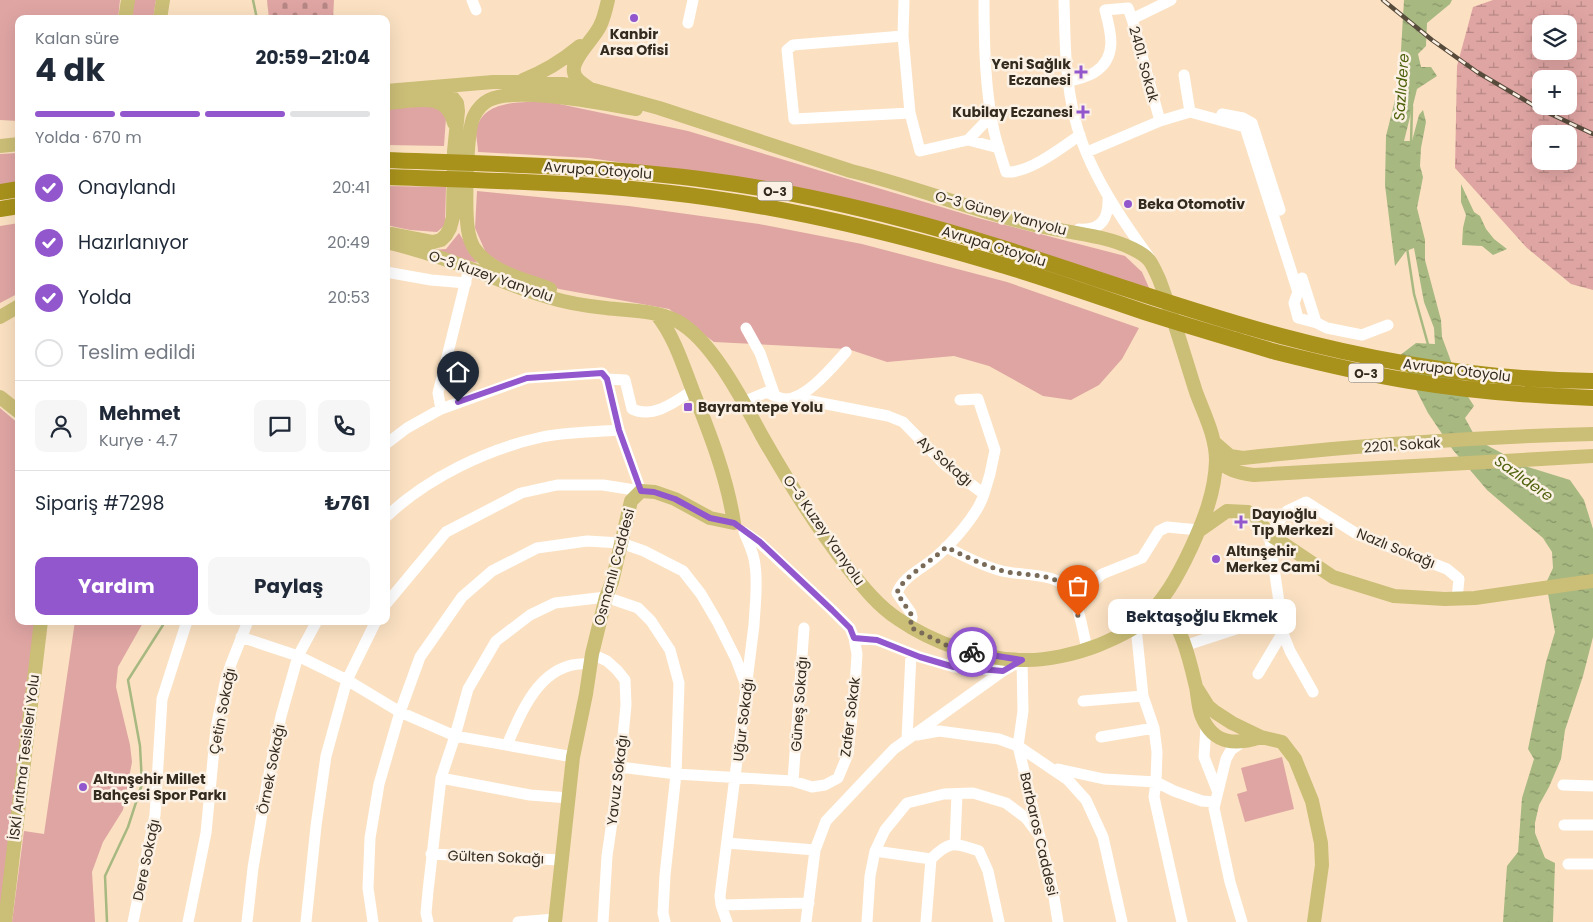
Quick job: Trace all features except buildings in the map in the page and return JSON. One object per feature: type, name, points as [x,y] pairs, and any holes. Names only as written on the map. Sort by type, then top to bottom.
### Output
[{"type":"highway","name":"Avrupa Otoyolu","points":[[390,160],[580,168],[680,177],[749,186],[840,204],[939,229],[1280,336],[1379,359],[1486,375],[1593,381]]},
{"type":"highway","name":"Avrupa Otoyolu","points":[[390,178],[488,180],[630,188],[743,203],[872,229],[922,242],[994,262],[1145,312],[1276,352],[1367,373],[1474,390],[1593,398]]},
{"type":"highway","points":[[0,192],[15,190]]},
{"type":"highway","points":[[0,209],[15,207]]},
{"type":"main road","points":[[126,15],[129,0]]},
{"type":"main road","points":[[129,0],[129,15]]},
{"type":"main road","points":[[161,15],[163,0]]},
{"type":"main road","points":[[590,89],[576,78],[573,67],[575,60],[600,27],[608,0]]},
{"type":"main road","points":[[520,82],[544,71],[565,58],[600,27]]},
{"type":"main road","points":[[390,93],[520,82],[564,84],[590,89],[680,114]]},
{"type":"main road","points":[[390,93],[438,92],[453,98],[457,104],[454,152],[460,217],[473,246],[483,258],[493,266],[564,295],[642,311]]},
{"type":"main road","points":[[390,234],[433,242],[441,240],[460,217],[469,153],[470,126],[479,108],[487,101],[508,94],[540,96],[680,114]]},
{"type":"main road","points":[[390,103],[424,100],[443,103],[452,113],[456,133]]},
{"type":"main road","name":"O-3 Güney Yanyolu","points":[[680,114],[851,171],[884,179],[1032,225],[1111,241],[1132,248],[1150,259]]},
{"type":"main road","points":[[0,146],[15,144]]},
{"type":"main road","name":"O-3 Kuzey Yanyolu","points":[[390,243],[469,268],[549,298],[607,308],[642,311],[676,321],[685,327],[698,337],[707,349],[743,402],[797,497],[837,553],[869,593],[894,617],[948,646],[984,655],[1022,660],[1050,657],[1087,649],[1110,640],[1136,626],[1159,604],[1184,562],[1199,530],[1212,492],[1216,458]]},
{"type":"main road","points":[[1150,259],[1164,292],[1215,443],[1216,458]]},
{"type":"main road","points":[[0,317],[15,308]]},
{"type":"main road","points":[[656,315],[663,322],[678,353],[718,456],[739,527]]},
{"type":"main road","points":[[678,353],[679,340],[685,327]]},
{"type":"main road","points":[[0,398],[15,409]]},
{"type":"main road","name":"2201. Sokak","points":[[1215,443],[1230,456],[1243,458],[1421,443],[1543,435],[1593,434]]},
{"type":"main road","name":"2201. Sokak","points":[[1216,458],[1223,466],[1229,469],[1254,475],[1593,456]]},
{"type":"main road","name":"Osmanlı Caddesi","points":[[555,920],[573,757],[591,659],[632,501],[641,491],[654,492],[675,499],[710,518],[739,527]]},
{"type":"main road","points":[[1199,530],[1227,511],[1248,512],[1255,516],[1269,534],[1333,577],[1394,596],[1475,598],[1593,581]]},
{"type":"main road","points":[[1159,604],[1168,610],[1174,619],[1184,646],[1196,687],[1200,711],[1206,726],[1226,741],[1240,743],[1261,737]]},
{"type":"main road","name":"İSKİ Arıtma Tesisleri Yolu","points":[[5,922],[41,625]]},
{"type":"main road","points":[[1196,687],[1208,706],[1219,715],[1261,737],[1282,742],[1289,749],[1295,760],[1312,802],[1319,831],[1322,865],[1314,922]]},
{"type":"main road","points":[[1206,726],[1210,716],[1219,715]]},
{"type":"main road","points":[[1240,743],[1246,736],[1243,728]]},
{"type":"street","points":[[688,24],[693,0]]},
{"type":"street","points":[[904,0],[903,36],[910,113],[920,151],[968,140],[999,148]]},
{"type":"street","points":[[984,0],[984,38],[991,116],[1006,172],[1012,173],[1054,154],[1080,135]]},
{"type":"street","points":[[1064,0],[1065,53],[1068,82],[1080,135],[1108,196],[1150,259]]},
{"type":"street","name":"2401. Sokak","points":[[1160,121],[1132,19],[1158,3],[1171,0]]},
{"type":"street","points":[[1068,82],[1095,72],[1109,56],[1112,35],[1105,10],[1128,8],[1132,19]]},
{"type":"street","points":[[903,36],[793,45],[787,50],[787,58],[794,119],[910,113]]},
{"type":"street","points":[[1184,75],[1190,112]]},
{"type":"street","points":[[1087,152],[1160,121],[1190,112],[1245,127],[1298,292],[1294,303],[1298,318],[1316,322],[1326,328],[1362,335],[1388,325]]},
{"type":"street","points":[[968,140],[991,116]]},
{"type":"street","points":[[1032,225],[1090,230],[1098,226],[1105,218],[1108,196]]},
{"type":"street","points":[[441,409],[438,393],[469,268]]},
{"type":"street","points":[[390,273],[431,280],[466,283]]},
{"type":"street","points":[[746,328],[760,353],[775,396]]},
{"type":"street","points":[[799,396],[817,382],[846,352]]},
{"type":"street","points":[[605,376],[619,430],[641,491]]},
{"type":"street","points":[[390,441],[407,428],[441,409],[527,378],[605,376],[625,380],[632,409],[639,412],[650,412],[670,406],[692,390]]},
{"type":"street","name":"Ay Sokağı","points":[[743,402],[767,392],[786,399],[799,396],[806,400],[888,416],[902,422],[944,464],[984,494],[981,503],[946,547],[899,587],[897,593],[912,617],[910,627]]},
{"type":"street","points":[[960,400],[978,399],[995,450],[984,494]]},
{"type":"street","points":[[390,514],[426,486],[478,457],[543,437],[619,430]]},
{"type":"street","points":[[390,599],[446,532],[521,493],[557,485],[602,484],[641,491]]},
{"type":"street","name":"Nazlı Sokağı","points":[[1269,534],[1287,511],[1306,502],[1357,534],[1447,569],[1459,579],[1457,599]]},
{"type":"street","points":[[739,527],[760,542],[832,610],[850,628],[854,638],[877,640],[912,654],[954,667],[1003,671]]},
{"type":"street","name":"Uğur Sokağı","points":[[727,922],[720,896],[747,688],[756,593],[755,565],[752,550],[739,527]]},
{"type":"street","points":[[1074,599],[1102,574],[1142,558],[1159,531],[1167,527],[1199,530]]},
{"type":"street","points":[[1269,534],[1283,632],[1290,651],[1313,692]]},
{"type":"street","points":[[373,922],[368,888],[370,838],[379,784],[400,712],[420,657],[462,597],[492,571],[537,548],[587,541],[621,543],[644,551],[683,571],[718,623],[736,659],[747,688]]},
{"type":"street","points":[[946,547],[973,561],[1002,571],[1056,579],[1069,589],[1074,599],[1087,649]]},
{"type":"street","points":[[428,922],[426,913],[431,854],[441,778],[468,689],[496,641],[530,615],[555,603],[606,597],[638,608],[651,621],[670,650],[678,683],[676,774],[665,875],[663,913],[665,922]]},
{"type":"street","name":"Dere Sokağı","points":[[133,922],[156,814],[162,699],[186,625]]},
{"type":"street","name":"Çetin Sokağı","points":[[188,922],[206,833],[218,719],[225,684],[246,625]]},
{"type":"street","name":"Örnek Sokağı","points":[[247,922],[266,784],[281,716],[298,656],[315,625]]},
{"type":"street","points":[[306,922],[316,826],[326,756],[347,680],[374,625]]},
{"type":"street","points":[[1136,626],[1143,696],[1154,728],[1157,752],[1154,797],[1182,922]]},
{"type":"street","points":[[1184,646],[1242,627]]},
{"type":"street","name":"Güneş Sokağı","points":[[793,781],[804,628]]},
{"type":"street","points":[[1258,674],[1283,632]]},
{"type":"street","points":[[241,637],[298,656],[347,680],[400,712],[455,736],[573,757]]},
{"type":"street","name":"Zafer Sokak","points":[[620,767],[676,774],[793,781],[812,787],[838,778],[848,754],[857,654],[854,638]]},
{"type":"street","points":[[910,737],[912,654]]},
{"type":"street","points":[[507,746],[524,708],[544,681],[559,668],[591,659]]},
{"type":"street","name":"Yavuz Sokağı","points":[[591,659],[607,661],[625,680],[626,705],[620,767],[607,856],[603,922]]},
{"type":"street","points":[[806,922],[815,850],[826,821],[894,749],[1003,671],[1022,660],[1023,710],[1018,746]]},
{"type":"street","points":[[1083,701],[1143,696]]},
{"type":"street","points":[[1206,726],[1204,757],[1217,790]]},
{"type":"street","points":[[1101,737],[1154,728]]},
{"type":"street","points":[[910,737],[939,731],[999,739],[1018,746],[1068,780],[1086,800],[1103,837],[1122,922]]},
{"type":"street","points":[[1240,743],[1231,750],[1226,758],[1217,790],[1215,816],[1230,882],[1242,922]]},
{"type":"street","name":"Barbaros Caddesi","points":[[1018,746],[1053,891],[1058,922]]},
{"type":"street","points":[[1049,766],[1104,779],[1156,782],[1202,801],[1215,802]]},
{"type":"street","points":[[441,778],[530,795],[569,798]]},
{"type":"street","points":[[1564,785],[1593,786]]},
{"type":"street","points":[[867,922],[870,876],[875,851],[885,830],[907,803],[944,794],[974,793],[1006,803],[1026,818],[1040,835]]},
{"type":"street","points":[[955,844],[957,794]]},
{"type":"street","points":[[1564,825],[1593,825]]},
{"type":"street","points":[[727,843],[815,850]]},
{"type":"street","points":[[926,922],[930,859],[942,848],[955,844],[979,850],[988,871],[999,922]]},
{"type":"street","points":[[875,851],[930,859]]},
{"type":"street","name":"Gülten Sokağı","points":[[431,854],[561,860]]},
{"type":"street","points":[[1568,864],[1593,864]]},
{"type":"street","points":[[722,906],[809,903]]},
{"type":"street","points":[[518,922],[555,920]]},
{"type":"green space","points":[[0,0],[120,0],[118,15],[15,15],[15,121],[0,120]]},
{"type":"green space","points":[[134,0],[156,0],[154,15],[132,15]]},
{"type":"green space","points":[[267,0],[334,0],[333,15],[269,15]]},
{"type":"green space","points":[[1493,0],[1593,0],[1593,290],[1571,284],[1527,248],[1455,168],[1457,66],[1473,7]]},
{"type":"green space","points":[[545,101],[688,131],[978,218],[1125,256],[1142,272],[1150,290],[763,183],[589,158],[478,152],[476,132],[479,121],[485,114],[493,108],[503,105]]},
{"type":"green space","points":[[439,106],[446,118],[444,146],[390,145],[390,108]]},
{"type":"green space","points":[[15,153],[15,184],[0,187],[0,154]]},
{"type":"green space","points":[[390,186],[446,187],[445,225],[437,232],[410,230],[390,226]]},
{"type":"green space","points":[[477,191],[629,206],[759,224],[862,244],[1007,282],[1139,328],[1122,359],[1099,385],[1071,400],[1043,396],[989,366],[954,356],[887,362],[848,349],[714,342],[669,309],[559,289],[510,269],[486,253],[475,228]]},
{"type":"green space","points":[[15,224],[15,295],[0,303],[0,226]]},
{"type":"green space","points":[[459,233],[477,263],[433,250],[446,249]]},
{"type":"green space","points":[[0,408],[15,421],[15,625],[36,625],[0,914]]},
{"type":"green space","points":[[74,625],[142,625],[118,667],[116,687],[130,745],[132,762],[123,810],[103,842],[92,872],[95,922],[12,922],[24,831],[44,834]]},
{"type":"green space","points":[[1282,757],[1294,809],[1245,822],[1237,794],[1247,791],[1241,768]]},
{"type":"water","points":[[1404,0],[1452,0],[1450,4],[1427,23],[1426,46],[1418,54],[1421,67],[1431,67],[1437,76],[1417,89],[1404,141],[1412,141],[1419,115],[1423,110],[1426,122],[1420,166],[1423,177],[1417,208],[1425,240],[1425,260],[1441,320],[1442,337],[1459,383],[1474,406],[1465,418],[1477,440],[1528,467],[1570,480],[1584,500],[1593,529],[1593,637],[1583,676],[1565,730],[1561,759],[1539,805],[1535,823],[1535,833],[1545,858],[1555,863],[1553,922],[1503,922],[1507,866],[1518,852],[1522,798],[1534,759],[1528,749],[1546,662],[1555,632],[1546,583],[1553,568],[1552,552],[1543,538],[1487,490],[1453,450],[1428,413],[1399,356],[1416,343],[1435,344],[1434,328],[1424,302],[1414,248],[1406,251],[1395,266],[1385,185],[1386,136],[1399,84]]},
{"type":"water","points":[[1461,184],[1474,212],[1480,216],[1486,229],[1494,239],[1507,249],[1493,255],[1482,246],[1462,245],[1466,215],[1461,202]]},
{"type":"waterway","points":[[253,0],[256,15]]},
{"type":"waterway","name":"Sazlıdere","points":[[1411,143],[1412,106]]},
{"type":"waterway","name":"Sazlıdere","points":[[1407,248],[1414,294],[1429,348]]},
{"type":"waterway","points":[[107,922],[105,876],[128,827],[142,784],[140,746],[128,680],[163,625]]},
{"type":"railway","points":[[1383,0],[1432,40],[1477,72],[1538,108],[1593,134]]},
{"type":"way so far","points":[[972,652],[948,646],[910,627],[911,614],[897,593],[904,581],[946,547],[973,561],[1002,571],[1056,579],[1069,589],[1074,599],[1078,616]]},
{"type":"place","name":"Kanbir Arsa Ofisi","points":[[634,18]]},
{"type":"place","name":"Yeni Sağlık Eczanesi","points":[[1081,72]]},
{"type":"place","name":"Kubilay Eczanesi","points":[[1083,112]]},
{"type":"place","name":"Beka Otomotiv","points":[[1128,204]]},
{"type":"place","name":"Bayramtepe Yolu","points":[[688,407]]},
{"type":"place","name":"Dayıoğlu Tıp Merkezi","points":[[1241,522]]},
{"type":"place","name":"Altınşehir Merkez Cami","points":[[1216,559]]},
{"type":"place","name":"Bektaşoğlu Ekmek","points":[[1078,616]]},
{"type":"place","name":"Altınşehir Millet Bahçesi Spor Parkı","points":[[83,787]]},
{"type":"route","points":[[458,402],[527,378],[602,373],[607,379],[619,430],[641,491],[654,492],[675,499],[710,518],[734,523],[760,542],[832,610],[850,628],[854,638],[877,640],[920,657],[954,667],[1003,671],[1022,660],[972,652]]}]
